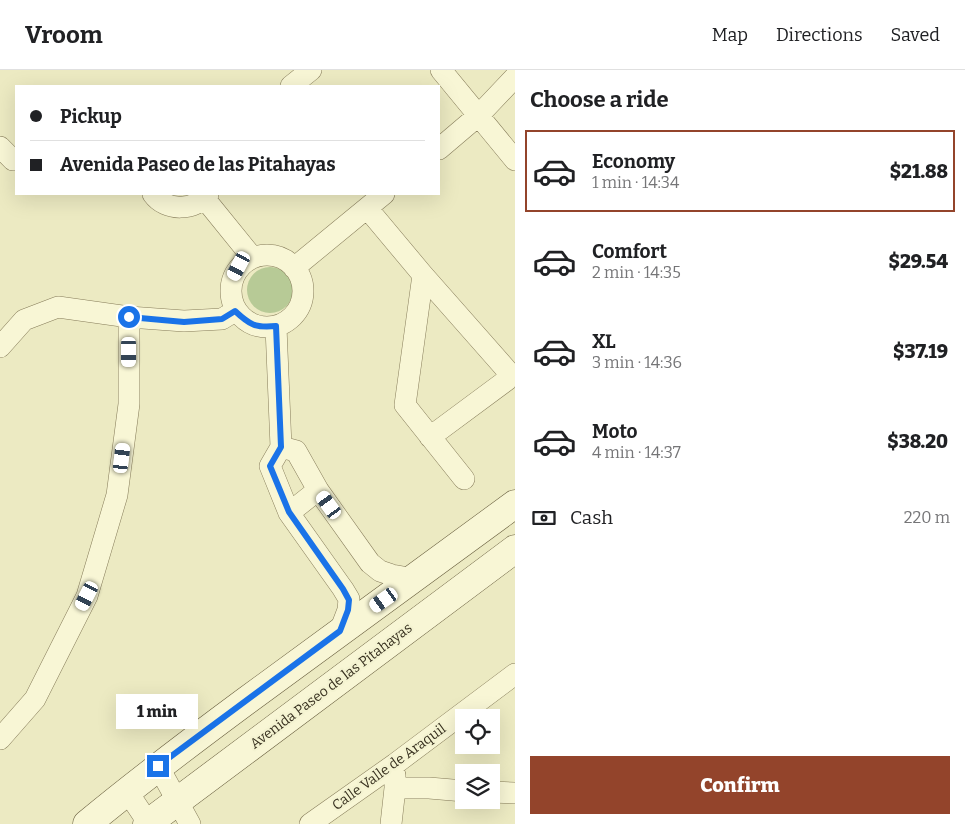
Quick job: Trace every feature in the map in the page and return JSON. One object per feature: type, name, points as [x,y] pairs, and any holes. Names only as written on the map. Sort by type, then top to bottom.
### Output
[{"type":"street","points":[[292,85],[312,70]]},
{"type":"street","points":[[442,70],[515,160]]},
{"type":"street","points":[[440,147],[479,116],[515,77]]},
{"type":"street","points":[[154,195],[167,205],[180,208],[193,206],[207,196],[252,258]]},
{"type":"street","points":[[294,268],[383,195]]},
{"type":"street","points":[[367,208],[423,275],[513,375],[430,437]]},
{"type":"street","points":[[267,254],[280,257],[294,268],[299,275],[303,287],[302,300],[297,312],[288,321],[276,326],[260,328],[246,322],[235,311],[230,296],[232,280],[239,266],[252,258],[267,254]]},
{"type":"street","points":[[423,275],[405,405],[464,479]]},
{"type":"street","points":[[0,347],[24,320],[58,308],[184,322],[222,319],[235,311]]},
{"type":"street","points":[[0,739],[35,699],[87,596],[117,495],[129,404],[129,317]]},
{"type":"street","points":[[276,326],[281,447],[270,466],[289,512],[349,600],[348,610],[340,631]]},
{"type":"street","points":[[281,447],[296,451],[318,490],[370,563],[380,572],[414,579]]},
{"type":"street","points":[[289,512],[318,490]]},
{"type":"street","points":[[87,824],[158,766],[515,504]]},
{"type":"street","name":"Avenida Paseo de las Pitahayas","points":[[148,824],[184,812],[515,549]]},
{"type":"street","name":"Calle Valle de Araquil","points":[[310,824],[395,764],[515,674]]},
{"type":"street","points":[[391,824],[395,788],[395,764]]},
{"type":"street","points":[[158,766],[184,812]]},
{"type":"street","points":[[395,788],[455,790]]},
{"type":"street","points":[[127,791],[148,824]]},
{"type":"street","points":[[500,793],[515,794]]},
{"type":"green space","points":[[270,267],[283,271],[289,277],[293,290],[289,303],[283,309],[270,313],[257,309],[251,303],[247,290],[251,277],[257,271]]},
{"type":"route","points":[[129,317],[184,322],[222,319],[235,311],[246,322],[260,328],[276,326],[281,447],[270,466],[289,512],[349,600],[348,610],[340,631],[158,766]]}]
